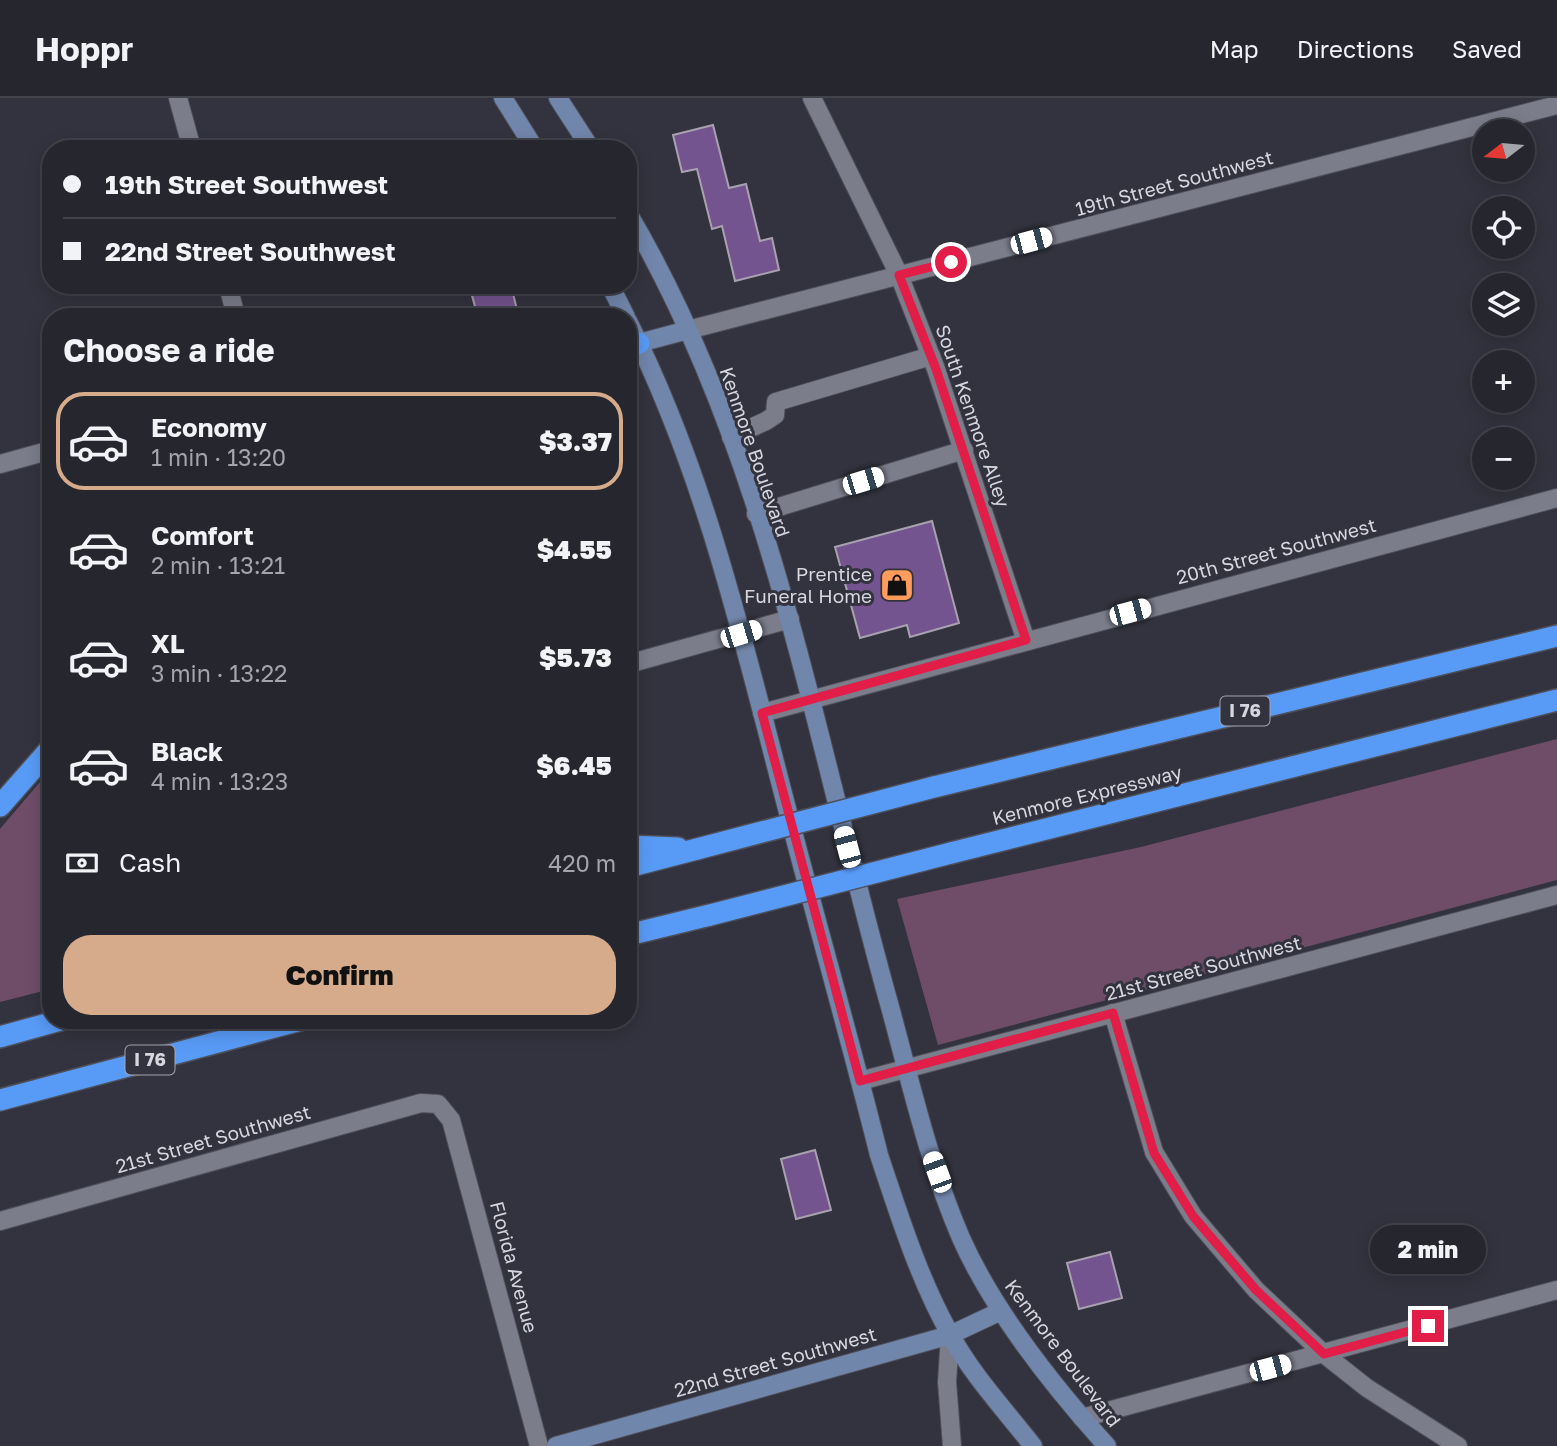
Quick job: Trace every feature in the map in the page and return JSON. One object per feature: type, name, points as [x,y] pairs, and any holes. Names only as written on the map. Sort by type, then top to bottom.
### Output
[{"type":"highway","name":"I 76","points":[[637,865],[934,787],[1557,636]]},
{"type":"highway","name":"Kenmore Expressway","points":[[637,933],[1557,700]]},
{"type":"highway","points":[[0,806],[42,758]]},
{"type":"highway","points":[[637,846],[697,849]]},
{"type":"highway","points":[[0,1037],[42,1025]]},
{"type":"highway","name":"I 76","points":[[0,1100],[266,1029]]},
{"type":"main road","points":[[503,98],[529,140]]},
{"type":"main road","points":[[558,98],[585,140]]},
{"type":"main road","name":"Kenmore Boulevard","points":[[637,231],[688,330],[731,437],[757,514],[790,619],[865,920],[929,1150],[962,1238],[1002,1311],[1082,1418],[1107,1446]]},
{"type":"main road","name":"19th Street Southwest","points":[[637,343],[688,330]]},
{"type":"main road","points":[[637,353],[675,424],[704,508],[741,634],[879,1155],[895,1202],[926,1283],[950,1335],[984,1385],[1033,1446]]},
{"type":"main road","name":"22nd Street Southwest","points":[[556,1446],[950,1335],[1002,1311]]},
{"type":"street","points":[[178,98],[190,140]]},
{"type":"street","name":"South Kenmore Alley","points":[[812,98],[899,275],[931,356],[1026,640]]},
{"type":"street","name":"19th Street Southwest","points":[[688,330],[1557,105]]},
{"type":"street","points":[[731,437],[775,415],[776,402],[931,356]]},
{"type":"street","points":[[757,514],[964,450]]},
{"type":"street","points":[[0,464],[42,452]]},
{"type":"street","name":"20th Street Southwest","points":[[762,713],[1557,498]]},
{"type":"street","points":[[637,662],[790,619]]},
{"type":"street","name":"21st Street Southwest","points":[[860,1081],[1557,895]]},
{"type":"street","points":[[1113,1013],[1154,1153],[1193,1216],[1256,1290],[1324,1354],[1367,1388],[1458,1446]]},
{"type":"street","name":"21st Street Southwest","points":[[0,1221],[421,1103],[438,1104]]},
{"type":"street","name":"Florida Avenue","points":[[438,1104],[451,1120],[539,1446]]},
{"type":"street","points":[[1082,1418],[1557,1290]]},
{"type":"street","points":[[950,1335],[947,1382],[952,1446]]},
{"type":"shaded area","points":[[1557,739],[1557,880],[938,1045],[897,899],[1141,847]]},
{"type":"shaded area","points":[[42,780],[42,991],[0,1002],[0,829]]},
{"type":"building","points":[[713,125],[729,188],[746,184],[760,241],[772,238],[779,270],[735,281],[722,226],[712,229],[697,169],[682,172],[673,135]]},
{"type":"building","points":[[472,294],[513,294],[517,308],[475,308]]},
{"type":"building","name":"Prentice Funeral Home","points":[[932,521],[959,623],[910,637],[907,625],[860,638],[835,547]]},
{"type":"building","points":[[815,1150],[831,1210],[796,1219],[781,1159]]},
{"type":"building","points":[[1110,1252],[1122,1298],[1079,1309],[1067,1263]]},
{"type":"place","name":"Prentice Funeral Home","points":[[897,585]]},
{"type":"route","points":[[951,262],[899,275],[973,475],[1026,640],[762,713],[860,1081],[1113,1013],[1154,1153],[1193,1216],[1256,1290],[1324,1354],[1428,1326]]}]
